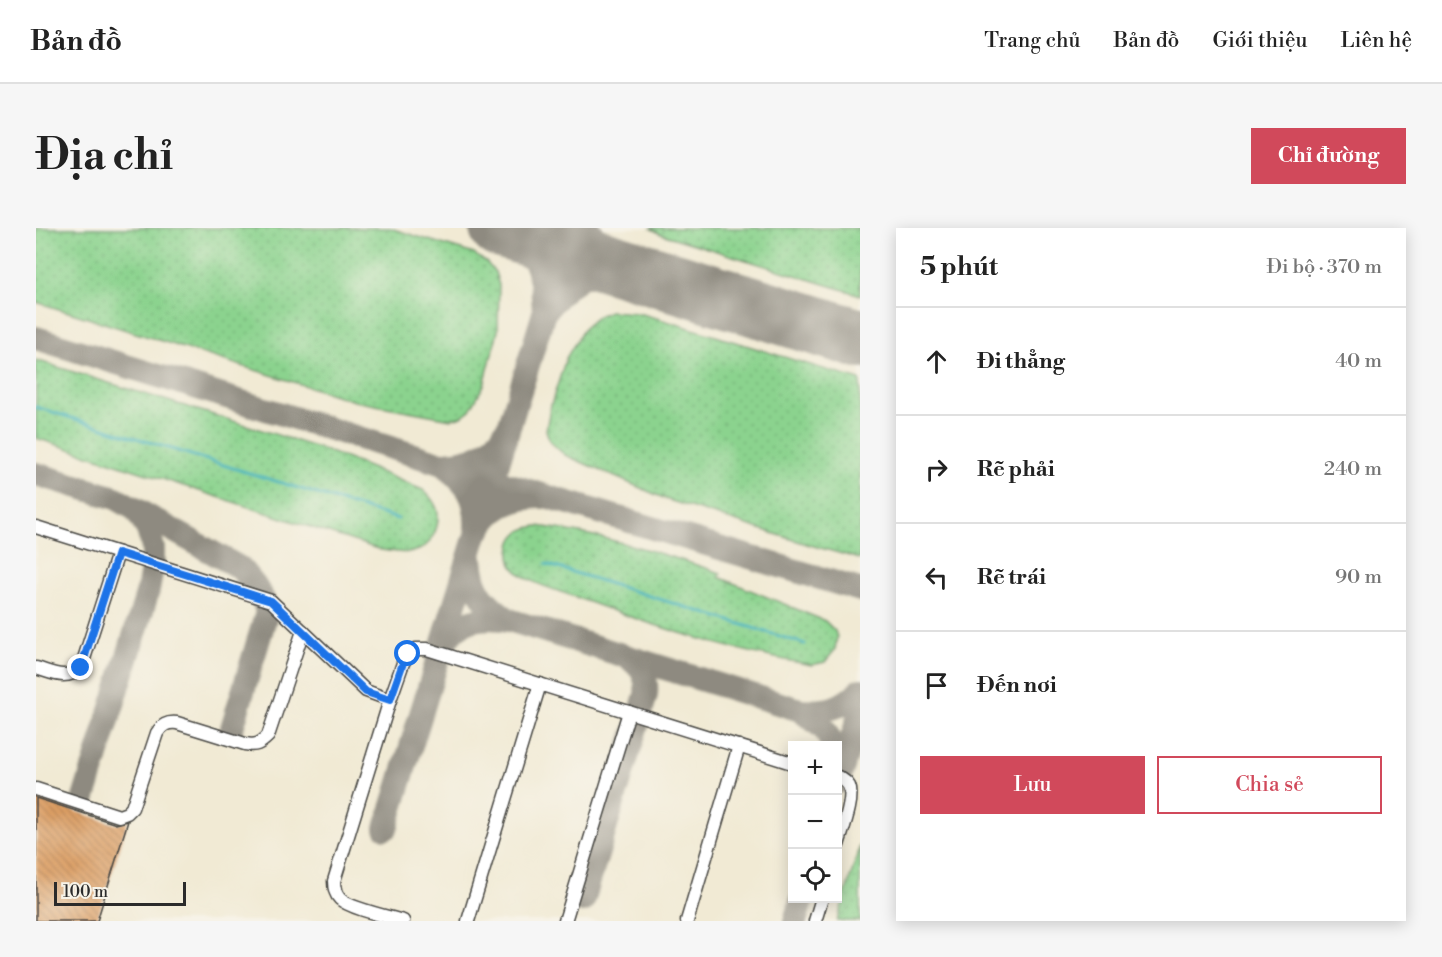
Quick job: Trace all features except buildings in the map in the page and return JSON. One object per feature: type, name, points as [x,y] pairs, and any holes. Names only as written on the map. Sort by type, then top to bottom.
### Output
[{"type":"lane","points":[[36,527],[271,601],[366,692],[390,700]]},
{"type":"lane","points":[[36,669],[63,676],[74,674],[81,668],[118,553]]},
{"type":"lane","points":[[36,789],[119,816],[132,808],[161,726],[169,722],[177,723],[245,744],[261,743],[268,736],[303,631]]},
{"type":"lane","points":[[403,921],[339,899],[334,890],[334,881],[403,663],[408,654],[416,649],[427,649],[788,762]]},
{"type":"lane","points":[[468,921],[540,684]]},
{"type":"lane","points":[[565,921],[629,712]]},
{"type":"lane","points":[[687,921],[739,746]]},
{"type":"lane","points":[[842,779],[850,788],[850,801],[842,828]]},
{"type":"lane","points":[[815,921],[820,903]]},
{"type":"green space","points":[[36,228],[390,228],[474,254],[495,272],[499,285],[498,331],[484,385],[470,410],[462,416],[451,419],[354,401],[36,302]]},
{"type":"green space","points":[[650,228],[860,228],[860,295],[661,234]]},
{"type":"green space","points":[[609,311],[638,313],[660,319],[860,380],[860,559],[668,500],[565,455],[550,442],[546,430],[550,408],[566,358],[584,328],[598,316]]},
{"type":"green space","points":[[36,360],[326,451],[423,490],[437,509],[438,520],[435,533],[419,550],[405,552],[381,550],[36,438]]},
{"type":"green space","points":[[538,526],[608,539],[721,573],[719,577],[825,621],[835,631],[837,637],[835,650],[825,662],[812,665],[751,653],[692,637],[542,586],[519,573],[512,565],[510,555],[511,545],[516,535]]},
{"type":"green space","points":[[860,845],[860,921],[837,921]]},
{"type":"waterway","points":[[36,407],[398,519]]},
{"type":"waterway","points":[[546,564],[805,644]]},
{"type":"taxiway","points":[[523,228],[509,231],[527,250],[537,267],[544,313],[556,298],[578,279],[605,268],[630,268]]},
{"type":"taxiway","points":[[386,828],[570,228]]},
{"type":"taxiway","points":[[589,228],[607,251],[630,268]]},
{"type":"taxiway","points":[[36,338],[549,497],[860,590]]},
{"type":"taxiway","points":[[445,463],[480,455],[494,445],[506,430]]},
{"type":"taxiway","points":[[444,465],[469,492],[475,507],[476,527]]},
{"type":"taxiway","points":[[36,474],[116,498],[135,509],[148,530],[153,548],[148,591],[84,798]]},
{"type":"taxiway","points":[[481,528],[486,520],[500,508],[516,501],[543,497]]},
{"type":"taxiway","points":[[137,510],[240,568],[263,599],[267,612],[232,728]]},
{"type":"taxiway","points":[[471,559],[472,570],[481,595],[509,620]]},
{"type":"taxiway","points":[[444,644],[456,629],[472,621],[489,618],[509,620],[800,710],[833,708],[847,701],[860,690]]},
{"type":"taxiway","points":[[583,901],[646,695],[643,673],[627,657]]},
{"type":"taxiway","points":[[800,710],[825,730],[830,741]]},
{"type":"taxiway","points":[[842,769],[860,713]]},
{"type":"taxiway","points":[[795,921],[800,903]]},
{"type":"runway","points":[[499,228],[860,339]]},
{"type":"route","points":[[81,668],[118,553],[271,601],[366,692],[390,700],[408,654]]}]
